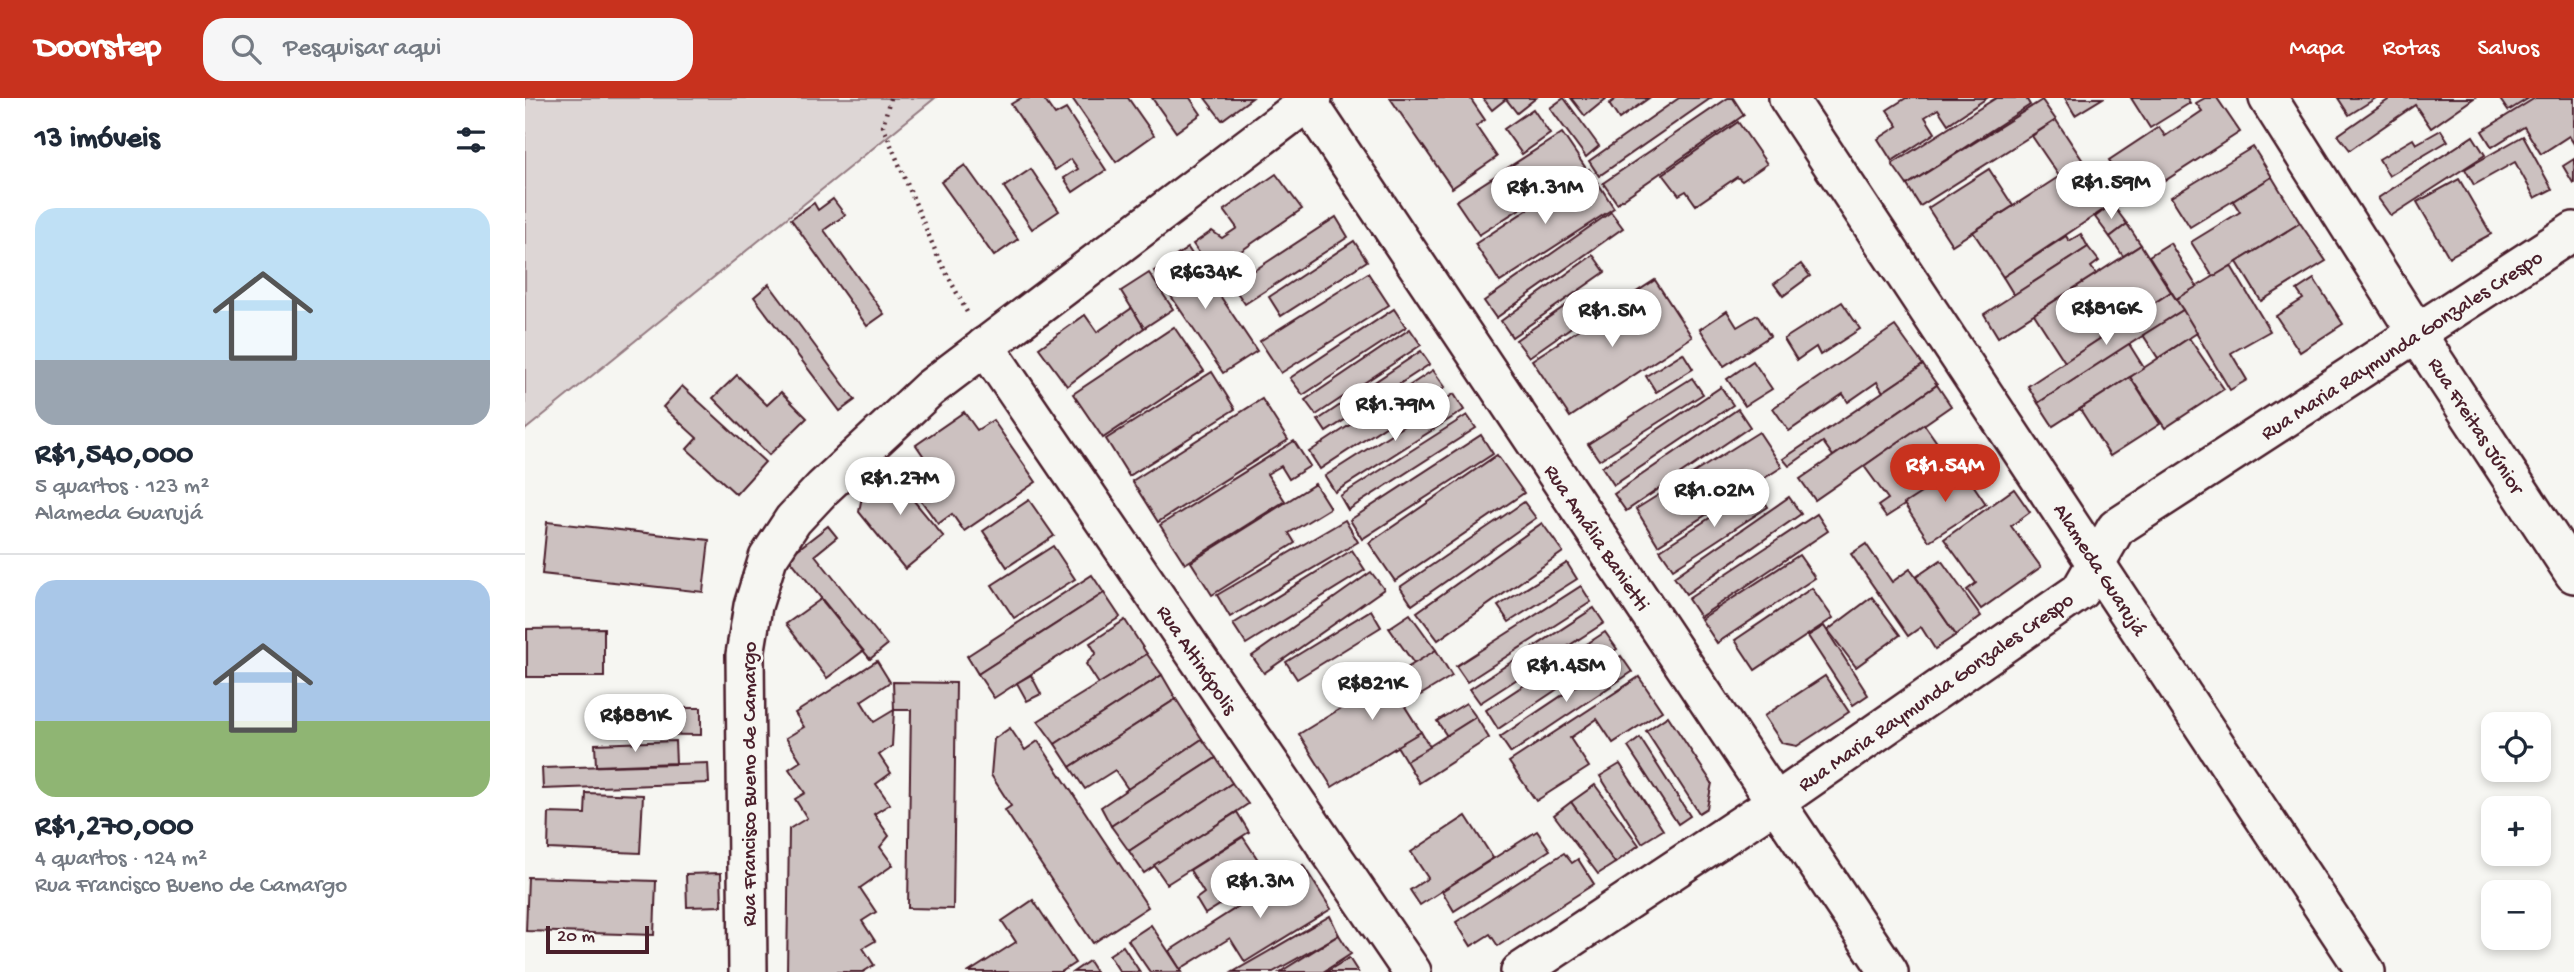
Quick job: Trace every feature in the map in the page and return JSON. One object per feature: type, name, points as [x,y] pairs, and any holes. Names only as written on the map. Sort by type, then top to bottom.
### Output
[{"type":"street","name":"Alameda Guarujá","points":[[1788,98],[2366,972]]},
{"type":"street","name":"Rua Freitas Júnior","points":[[2268,98],[2574,574]]},
{"type":"street","name":"Rua Francisco Bueno de Camargo","points":[[748,972],[745,655],[753,606],[768,558],[793,520],[823,488],[929,388],[1310,100]]},
{"type":"street","name":"Rua Amália Banietti","points":[[1310,100],[1889,972]]},
{"type":"street","name":"Rua Maria Raymunda Gonzales Crespo","points":[[1520,972],[1776,802],[2080,591],[2116,528],[2418,335],[2574,231]]},
{"type":"street","name":"Rua Altinópolis","points":[[985,346],[1412,972]]},
{"type":"path","points":[[890,98],[883,126],[937,255],[985,346]]},
{"type":"shaded area","points":[[525,98],[935,98],[525,430]]},
{"type":"building","points":[[1021,98],[1043,98],[1055,115],[1066,109],[1106,170],[1073,192],[1064,178],[1078,169],[1071,159],[1055,170],[1011,104]]},
{"type":"building","points":[[1072,98],[1128,98],[1154,135],[1116,162]]},
{"type":"building","points":[[1152,98],[1190,98],[1201,114],[1176,132]]},
{"type":"building","points":[[1205,98],[1252,98],[1222,120]]},
{"type":"building","points":[[1390,98],[1470,98],[1485,120],[1476,126],[1497,157],[1452,188]]},
{"type":"building","points":[[1483,98],[1536,98],[1517,113],[1506,99],[1492,110]]},
{"type":"building","points":[[1564,98],[1599,146],[1586,157],[1550,108]]},
{"type":"building","points":[[1571,98],[1607,98],[1585,116]]},
{"type":"building","points":[[1617,98],[1649,98],[1619,119],[1609,104]]},
{"type":"building","points":[[1679,98],[1711,98],[1599,176],[1589,161]]},
{"type":"building","points":[[1728,98],[1733,98],[1744,115],[1617,203],[1603,183]]},
{"type":"building","points":[[1906,98],[1987,98],[1948,124],[1938,109],[1925,117],[1935,133],[1892,161],[1878,139],[1898,126],[1887,110]]},
{"type":"building","points":[[1996,98],[2026,98],[2030,105],[1907,185],[1892,164]]},
{"type":"building","points":[[2065,98],[2103,98],[2075,115]]},
{"type":"building","points":[[2131,98],[2187,98],[2190,103],[2150,128]]},
{"type":"building","points":[[2205,98],[2217,98],[2240,132],[2163,182],[2154,168],[2126,186],[2109,160],[2159,127],[2165,136],[2202,111],[2196,103]]},
{"type":"building","points":[[2338,98],[2376,98],[2349,115]]},
{"type":"building","points":[[2391,98],[2474,98],[2431,128],[2415,105],[2350,150],[2338,135]]},
{"type":"building","points":[[2499,98],[2529,98],[2508,111]]},
{"type":"building","points":[[2535,98],[2574,98],[2574,144],[2569,136],[2541,154],[2524,127],[2492,147],[2482,131]]},
{"type":"building","points":[[2042,100],[2056,120],[1920,206],[1907,185]]},
{"type":"building","points":[[1533,109],[1550,134],[1522,154],[1504,129]]},
{"type":"building","points":[[2056,120],[2083,161],[2059,176],[2032,136]]},
{"type":"building","points":[[1738,122],[1767,164],[1742,181],[1737,177],[1696,205],[1686,191],[1679,195],[1663,174]]},
{"type":"building","points":[[2441,130],[2448,141],[2389,176],[2379,159],[2413,139],[2416,144]]},
{"type":"building","points":[[1562,133],[1585,167],[1479,235],[1456,201]]},
{"type":"building","points":[[2473,136],[2485,155],[2391,216],[2378,198]]},
{"type":"building","points":[[2523,136],[2552,189],[2535,198],[2515,162],[2474,185],[2465,169]]},
{"type":"building","points":[[2253,147],[2272,177],[2190,227],[2171,197]]},
{"type":"building","points":[[2574,159],[2574,182],[2573,183],[2563,166]]},
{"type":"building","points":[[2083,161],[2112,204],[2003,277],[1973,232]]},
{"type":"building","points":[[965,165],[1018,239],[994,256],[941,182]]},
{"type":"building","points":[[1031,169],[1059,211],[1032,229],[1004,187]]},
{"type":"building","points":[[1589,169],[1614,208],[1500,282],[1475,244]]},
{"type":"building","points":[[1989,169],[2013,206],[1952,245],[1928,208]]},
{"type":"building","points":[[1276,174],[1302,209],[1212,271],[1193,244],[1212,231],[1222,238],[1237,228],[1224,210]]},
{"type":"building","points":[[2272,177],[2300,223],[2213,277],[2191,242],[2240,212],[2233,201]]},
{"type":"building","points":[[2459,179],[2491,234],[2449,257],[2417,202]]},
{"type":"building","points":[[833,199],[845,215],[824,230],[884,314],[867,326],[791,219],[814,203],[818,210]]},
{"type":"building","points":[[2112,204],[2127,224],[2110,237],[2095,217]]},
{"type":"building","points":[[1611,212],[1623,228],[1496,318],[1484,301]]},
{"type":"building","points":[[1336,217],[1348,237],[1245,304],[1232,285]]},
{"type":"building","points":[[2300,223],[2326,261],[2261,301],[2237,262]]},
{"type":"building","points":[[2127,224],[2141,245],[2123,256],[2110,237]]},
{"type":"building","points":[[2081,234],[2088,247],[2014,295],[2003,277],[2066,236],[2069,241]]},
{"type":"building","points":[[1354,241],[1367,261],[1281,316],[1269,297]]},
{"type":"building","points":[[2170,243],[2197,287],[2176,299],[2149,256]]},
{"type":"building","points":[[2141,245],[2171,292],[2065,362],[2034,314]]},
{"type":"building","points":[[2088,247],[2099,261],[2091,267],[2096,274],[1998,337],[1984,314]]},
{"type":"building","points":[[1188,248],[1257,351],[1223,373],[1154,271]]},
{"type":"building","points":[[1593,255],[1605,272],[1512,337],[1501,321]]},
{"type":"building","points":[[1801,264],[1810,276],[1783,296],[1774,284]]},
{"type":"building","points":[[2231,266],[2270,331],[2231,353],[2247,380],[2230,390],[2176,299]]},
{"type":"building","points":[[1149,273],[1173,309],[1144,328],[1121,291]]},
{"type":"building","points":[[1368,273],[1389,305],[1281,373],[1260,341]]},
{"type":"building","points":[[2314,279],[2343,324],[2300,352],[2276,316],[2303,299],[2297,290]]},
{"type":"building","points":[[1655,280],[1692,337],[1570,417],[1532,360]]},
{"type":"building","points":[[769,284],[855,400],[840,411],[754,297]]},
{"type":"building","points":[[2171,292],[2183,310],[2038,403],[2028,386]]},
{"type":"building","points":[[1842,302],[1860,329],[1820,355],[1816,347],[1797,360],[1784,339]]},
{"type":"building","points":[[1568,304],[1580,321],[1529,357],[1516,340]]},
{"type":"building","points":[[1132,308],[1144,328],[1067,386],[1039,348],[1085,315],[1097,332]]},
{"type":"building","points":[[1394,309],[1406,327],[1303,395],[1290,378]]},
{"type":"building","points":[[2183,310],[2197,333],[2158,358],[2143,335]]},
{"type":"building","points":[[1727,311],[1737,327],[1757,315],[1770,336],[1724,366],[1700,329]]},
{"type":"building","points":[[1895,326],[1923,365],[1883,392],[1877,382],[1848,402],[1843,394],[1789,431],[1773,408]]},
{"type":"building","points":[[1174,327],[1204,371],[1103,438],[1073,394]]},
{"type":"building","points":[[1410,329],[1421,345],[1316,415],[1305,400]]},
{"type":"building","points":[[2189,338],[2224,389],[2165,428],[2130,377]]},
{"type":"building","points":[[2129,344],[2144,368],[2053,426],[2038,403]]},
{"type":"building","points":[[1421,351],[1430,364],[1326,432],[1318,420]]},
{"type":"building","points":[[1683,353],[1693,369],[1656,392],[1646,376]]},
{"type":"building","points":[[1753,361],[1772,389],[1745,406],[1727,379]]},
{"type":"building","points":[[1923,365],[1937,385],[1833,456],[1823,442],[1789,466],[1783,459]]},
{"type":"building","points":[[1433,370],[1445,387],[1320,469],[1309,452]]},
{"type":"building","points":[[1212,372],[1235,409],[1129,476],[1106,439]]},
{"type":"building","points":[[737,375],[767,405],[781,392],[807,418],[769,455],[713,398]]},
{"type":"building","points":[[2130,377],[2160,424],[2110,456],[2080,409]]},
{"type":"building","points":[[1692,378],[1703,394],[1599,460],[1588,444]]},
{"type":"building","points":[[1937,385],[1951,406],[1815,500],[1800,479]]},
{"type":"building","points":[[682,386],[765,462],[736,494],[687,449],[697,438],[663,407]]},
{"type":"building","points":[[1721,387],[1733,405],[1614,485],[1602,467]]},
{"type":"building","points":[[1454,394],[1464,410],[1335,492],[1325,476]]},
{"type":"building","points":[[1262,399],[1288,440],[1158,522],[1132,481]]},
{"type":"building","points":[[1738,409],[1750,427],[1626,511],[1614,494]]},
{"type":"building","points":[[964,412],[977,430],[993,420],[1036,482],[964,531],[952,514],[938,524],[920,499],[942,483],[916,445]]},
{"type":"building","points":[[1467,415],[1476,428],[1348,510],[1340,496]]},
{"type":"building","points":[[1924,424],[1957,471],[1886,517],[1878,506],[1888,499],[1864,466]]},
{"type":"building","points":[[1759,432],[1782,467],[1658,545],[1636,509]]},
{"type":"building","points":[[1481,435],[1493,454],[1362,539],[1350,520]]},
{"type":"building","points":[[1294,441],[1310,466],[1289,479],[1281,466],[1267,474],[1285,501],[1185,564],[1160,525]]},
{"type":"building","points":[[1497,455],[1524,493],[1395,581],[1369,543]]},
{"type":"building","points":[[904,462],[922,484],[909,495],[944,537],[905,569],[859,512],[862,496]]},
{"type":"building","points":[[1961,467],[1986,504],[1929,541],[1904,504]]},
{"type":"building","points":[[1315,484],[1330,508],[1289,533],[1295,543],[1212,595],[1191,562]]},
{"type":"building","points":[[1756,488],[1768,507],[1673,569],[1660,550]]},
{"type":"building","points":[[2014,489],[2030,512],[2011,526],[2041,567],[1981,609],[1967,590],[1976,583],[1944,539]]},
{"type":"building","points":[[1789,497],[1801,514],[1686,594],[1674,577]]},
{"type":"building","points":[[1029,500],[1054,536],[1007,567],[983,531]]},
{"type":"building","points":[[1524,502],[1536,518],[1412,605],[1400,587]]},
{"type":"building","points":[[1817,514],[1828,531],[1700,617],[1688,599]]},
{"type":"building","points":[[1345,520],[1358,542],[1230,617],[1217,595]]},
{"type":"building","points":[[547,522],[709,540],[703,592],[542,574]]},
{"type":"building","points":[[1542,523],[1563,552],[1438,640],[1417,612]]},
{"type":"building","points":[[828,526],[837,537],[815,555],[887,645],[870,659],[788,557]]},
{"type":"building","points":[[1866,544],[1892,582],[1910,569],[1956,635],[1935,649],[1921,627],[1908,636],[1851,554]]},
{"type":"building","points":[[1053,546],[1075,579],[1014,618],[992,585]]},
{"type":"building","points":[[1352,550],[1365,570],[1246,644],[1233,624]]},
{"type":"building","points":[[1799,555],[1815,578],[1717,643],[1701,619]]},
{"type":"building","points":[[1941,560],[1981,616],[1956,635],[1916,577]]},
{"type":"building","points":[[1567,563],[1577,579],[1509,622],[1498,606]]},
{"type":"building","points":[[1371,572],[1384,589],[1264,673],[1252,656]]},
{"type":"building","points":[[1092,575],[1104,593],[978,674],[967,656]]},
{"type":"building","points":[[1581,586],[1591,602],[1467,682],[1456,666]]},
{"type":"building","points":[[1812,588],[1833,618],[1755,670],[1735,640]]},
{"type":"building","points":[[1104,593],[1120,617],[994,698],[978,674]]},
{"type":"building","points":[[1872,597],[1900,635],[1856,667],[1828,630]]},
{"type":"building","points":[[821,599],[863,651],[827,678],[786,624]]},
{"type":"building","points":[[1594,608],[1604,623],[1480,703],[1470,689]]},
{"type":"building","points":[[1371,610],[1381,627],[1297,679],[1286,662]]},
{"type":"building","points":[[1410,614],[1436,650],[1415,665],[1389,628]]},
{"type":"building","points":[[1125,620],[1147,654],[1099,684],[1086,664],[1096,653],[1090,643]]},
{"type":"building","points":[[1824,626],[1868,695],[1853,705],[1808,636]]},
{"type":"building","points":[[604,628],[604,677],[527,677],[527,629]]},
{"type":"building","points":[[1605,632],[1617,649],[1498,729],[1486,710]]},
{"type":"building","points":[[1436,650],[1452,676],[1404,705],[1421,732],[1332,787],[1299,734]]},
{"type":"building","points":[[1147,654],[1162,675],[1055,744],[1038,721]]},
{"type":"building","points":[[1621,656],[1632,672],[1511,753],[1500,737]]},
{"type":"building","points":[[877,661],[890,682],[861,701],[874,722],[894,710],[892,746],[879,755],[891,773],[876,784],[890,804],[874,814],[889,836],[880,847],[893,865],[860,888],[876,912],[862,921],[875,941],[863,948],[874,965],[863,972],[787,972],[789,829],[807,818],[795,799],[805,793],[789,769],[801,761],[786,738],[804,727],[795,713]]},
{"type":"building","points":[[1031,675],[1041,694],[1027,701],[1017,683]]},
{"type":"building","points":[[1162,675],[1176,699],[1070,767],[1055,744]]},
{"type":"building","points":[[1825,676],[1849,712],[1797,746],[1782,743],[1764,716]]},
{"type":"building","points":[[1639,677],[1662,711],[1613,743],[1597,719],[1570,738],[1589,767],[1536,801],[1509,762]]},
{"type":"building","points":[[893,682],[956,683],[953,909],[908,908],[911,710],[894,710]]},
{"type":"building","points":[[1176,699],[1202,739],[1128,789],[1115,770],[1085,789],[1070,767]]},
{"type":"building","points":[[1466,703],[1476,717],[1447,736],[1437,721]]},
{"type":"building","points":[[613,708],[701,708],[701,735],[613,734]]},
{"type":"building","points":[[1668,716],[1712,783],[1707,808],[1699,813],[1646,731]]},
{"type":"building","points":[[1476,717],[1489,738],[1419,783],[1406,761]]},
{"type":"building","points":[[1010,728],[1025,750],[1038,741],[1148,907],[1093,943],[1005,810],[1011,806],[991,775],[994,739]]},
{"type":"building","points":[[1421,732],[1430,747],[1406,761],[1397,746]]},
{"type":"building","points":[[1640,738],[1690,816],[1678,824],[1628,747]]},
{"type":"building","points":[[1202,739],[1216,758],[1111,826],[1101,807]]},
{"type":"building","points":[[675,741],[676,763],[596,766],[595,744]]},
{"type":"building","points":[[1216,758],[1232,783],[1129,851],[1111,826]]},
{"type":"building","points":[[708,763],[709,783],[543,789],[542,768]]},
{"type":"building","points":[[1620,764],[1663,830],[1642,843],[1600,776]]},
{"type":"building","points":[[1232,783],[1248,804],[1144,873],[1129,851]]},
{"type":"building","points":[[1595,785],[1639,845],[1615,863],[1571,802]]},
{"type":"building","points":[[586,793],[643,795],[640,853],[548,849],[549,813],[585,814]]},
{"type":"building","points":[[1571,802],[1615,863],[1598,874],[1554,815]]},
{"type":"building","points":[[1237,812],[1249,832],[1167,884],[1154,865]]},
{"type":"building","points":[[1466,816],[1493,858],[1420,905],[1410,890],[1428,878],[1411,852]]},
{"type":"building","points":[[1537,831],[1550,850],[1454,911],[1442,891]]},
{"type":"building","points":[[1243,837],[1268,875],[1205,914],[1196,899],[1204,893],[1190,870]]},
{"type":"building","points":[[1564,853],[1572,863],[1578,859],[1594,884],[1498,946],[1490,934],[1471,946],[1456,922]]},
{"type":"building","points":[[1303,865],[1331,909],[1245,962],[1230,938],[1180,969],[1169,951]]},
{"type":"building","points":[[721,873],[722,906],[687,907],[686,874]]},
{"type":"building","points":[[528,877],[656,881],[654,935],[526,931]]},
{"type":"building","points":[[1033,900],[1075,963],[1061,972],[969,972],[1016,942],[1002,921]]},
{"type":"building","points":[[1330,916],[1339,935],[1273,972],[1233,972]]},
{"type":"building","points":[[1151,925],[1182,972],[1150,972],[1128,940]]},
{"type":"building","points":[[1339,935],[1351,954],[1323,972],[1280,972]]},
{"type":"building","points":[[1123,946],[1140,972],[1120,972],[1109,955]]},
{"type":"building","points":[[1349,958],[1358,972],[1326,972]]},
{"type":"building","points":[[1089,961],[1096,972],[1073,972]]}]
